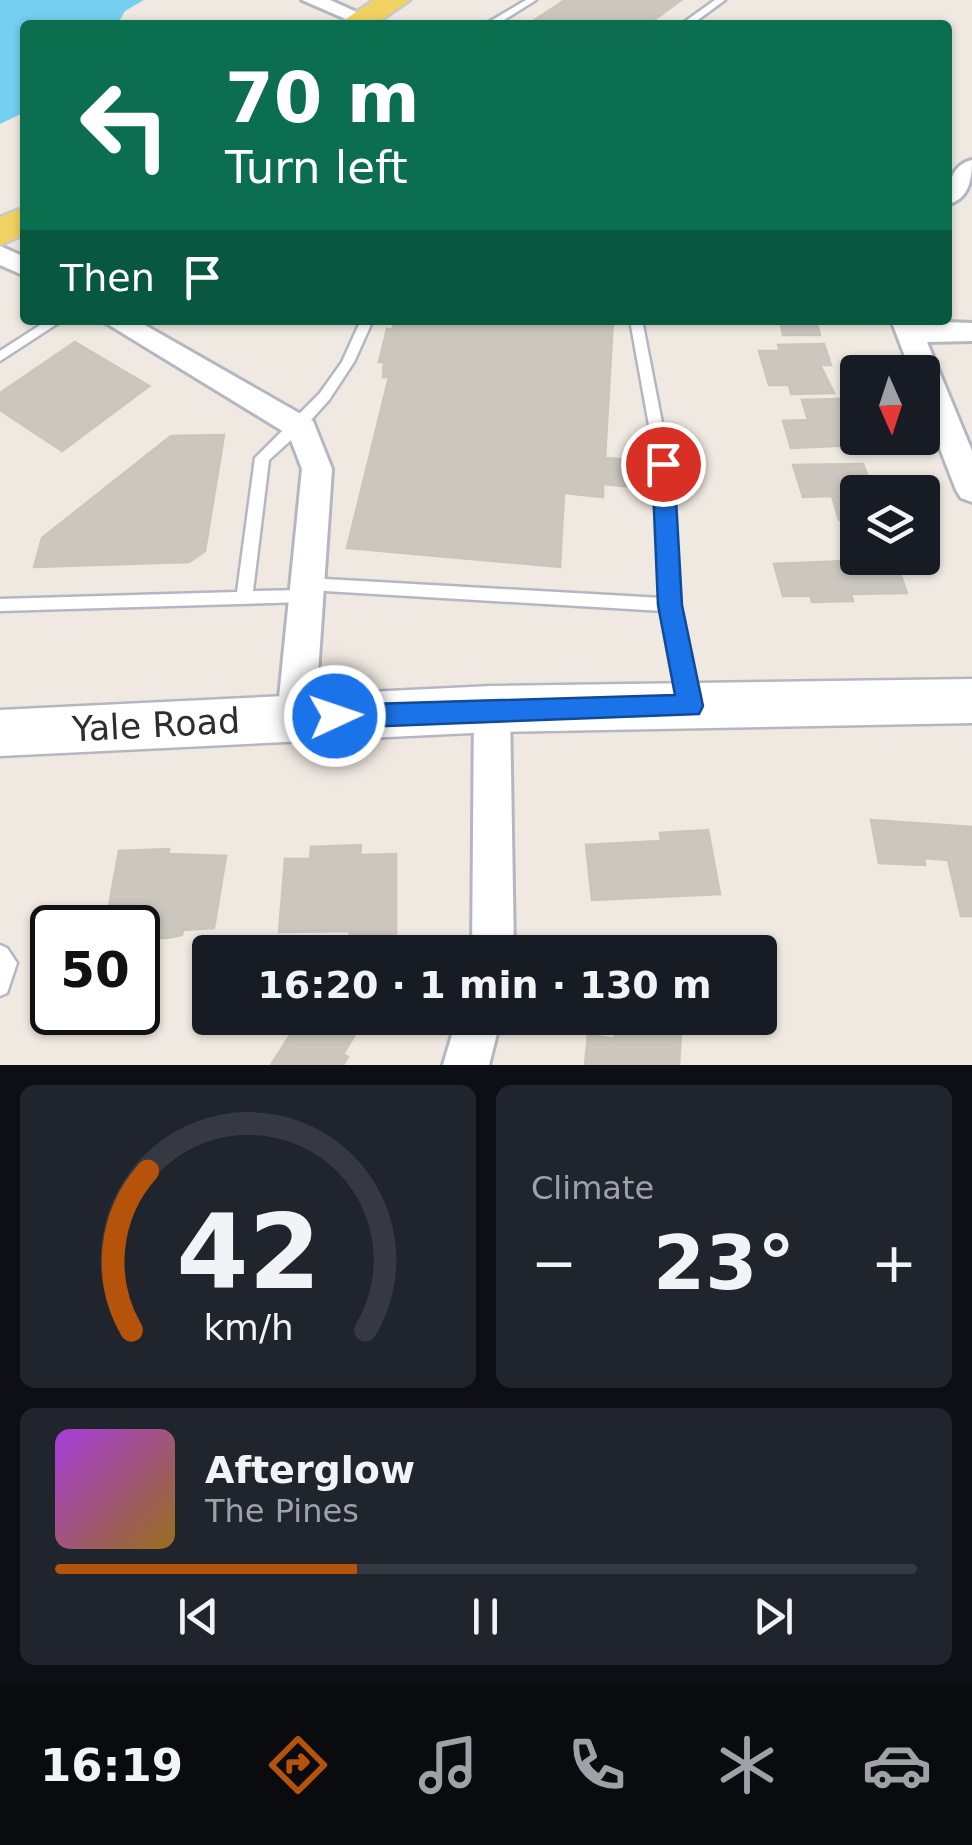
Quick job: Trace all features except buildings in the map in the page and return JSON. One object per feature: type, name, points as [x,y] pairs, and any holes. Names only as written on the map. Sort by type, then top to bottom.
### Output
[{"type":"main road","points":[[368,20],[395,0]]},
{"type":"main road","name":"Yale Road","points":[[0,733],[492,709],[972,701]]},
{"type":"street","points":[[312,0],[357,20]]},
{"type":"street","points":[[952,192],[972,166]]},
{"type":"street","points":[[124,325],[298,427],[317,469],[296,718]]},
{"type":"street","points":[[972,332],[907,327],[972,490]]},
{"type":"street","points":[[492,709],[494,935]]},
{"type":"street","points":[[466,1065],[474,1035]]},
{"type":"lane","points":[[498,20],[532,0]]},
{"type":"lane","points":[[692,20],[721,0]]},
{"type":"lane","points":[[0,357],[49,325]]},
{"type":"lane","points":[[244,598],[262,458],[298,427],[350,365],[365,325]]},
{"type":"lane","points":[[637,325],[663,464],[670,605],[690,706]]},
{"type":"lane","points":[[0,605],[244,598],[307,590],[670,605]]},
{"type":"lane","points":[[0,955],[7,962],[0,986]]},
{"type":"water","points":[[0,0],[144,0],[125,11],[120,20],[20,20],[20,114],[0,124]]},
{"type":"route","points":[[335,716],[690,706],[670,605],[663,464]]}]
